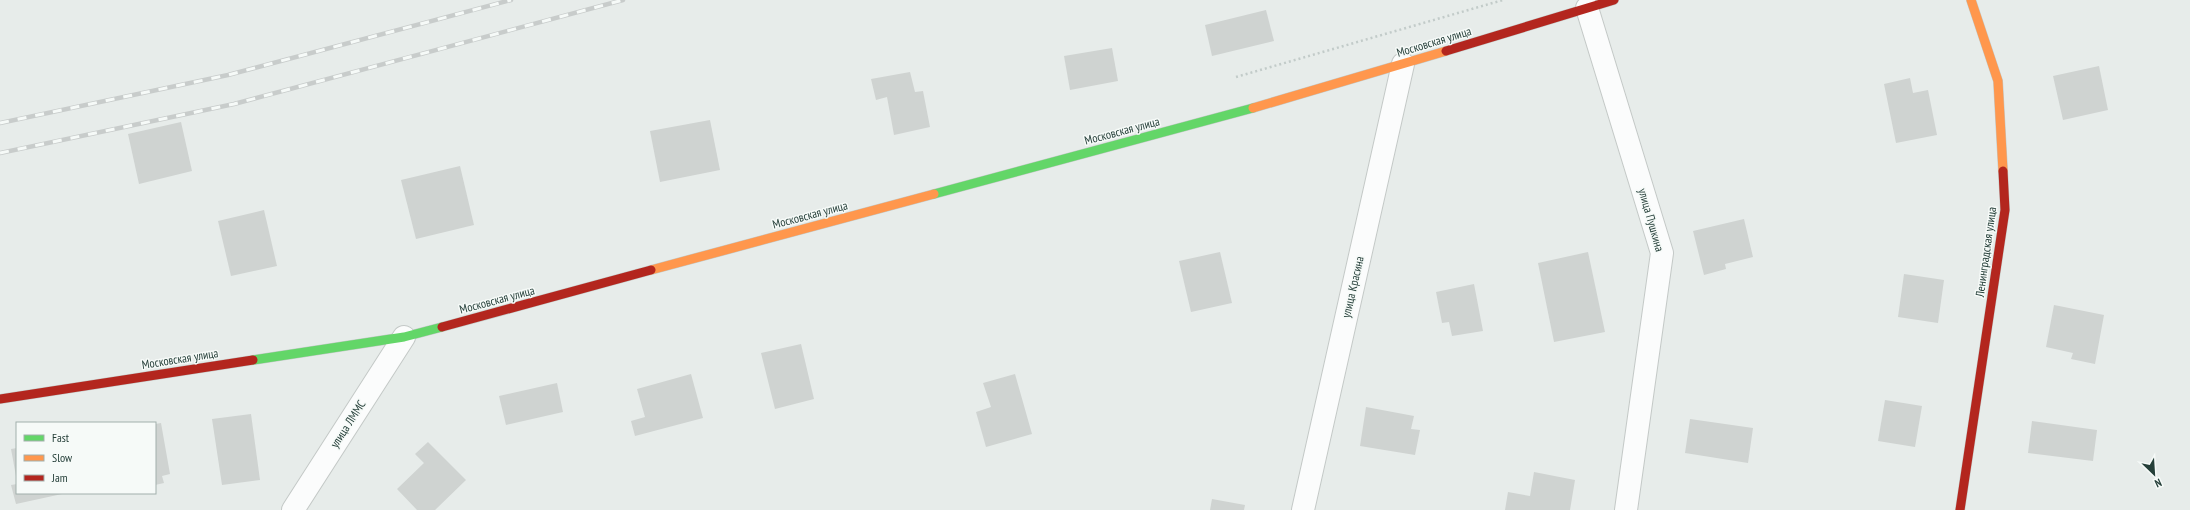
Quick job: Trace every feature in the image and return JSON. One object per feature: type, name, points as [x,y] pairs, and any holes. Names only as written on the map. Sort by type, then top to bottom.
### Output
[{"type":"street","name":"Московская улица","points":[[0,399],[404,337],[1316,91],[1614,0]]},
{"type":"street","name":"Ленинградская улица","points":[[1960,510],[2005,210],[1998,81],[1971,0]]},
{"type":"street","name":"улица Пушкина","points":[[1588,8],[1662,253],[1626,510]]},
{"type":"street","name":"улица Красина","points":[[1303,510],[1403,64]]},
{"type":"street","name":"улица ЛММС","points":[[293,510],[404,337]]},
{"type":"path","points":[[1236,77],[1503,0]]},
{"type":"building","points":[[1266,10],[1274,41],[1212,56],[1205,25]]},
{"type":"building","points":[[1112,48],[1118,81],[1070,90],[1064,56]]},
{"type":"building","points":[[2099,66],[2108,110],[2063,120],[2053,76]]},
{"type":"building","points":[[910,72],[915,92],[923,91],[930,127],[894,135],[887,97],[876,100],[871,79]]},
{"type":"building","points":[[1910,78],[1913,93],[1928,90],[1937,135],[1896,143],[1884,84]]},
{"type":"building","points":[[710,120],[720,170],[660,182],[650,131]]},
{"type":"building","points":[[181,122],[192,171],[139,184],[128,134]]},
{"type":"building","points":[[460,166],[474,225],[416,239],[401,180]]},
{"type":"building","points":[[264,210],[277,266],[231,276],[218,221]]},
{"type":"building","points":[[1744,219],[1753,257],[1725,264],[1726,269],[1704,275],[1693,231]]},
{"type":"building","points":[[1220,252],[1232,303],[1191,312],[1179,261]]},
{"type":"building","points":[[1588,252],[1605,332],[1554,342],[1538,263]]},
{"type":"building","points":[[1904,274],[1944,280],[1938,323],[1898,317]]},
{"type":"building","points":[[1474,284],[1483,331],[1452,336],[1449,322],[1442,323],[1436,292]]},
{"type":"building","points":[[2054,305],[2104,315],[2095,364],[2071,359],[2073,353],[2046,347]]},
{"type":"building","points":[[801,344],[814,399],[775,409],[761,353]]},
{"type":"building","points":[[691,374],[703,418],[635,436],[631,421],[645,417],[637,389]]},
{"type":"building","points":[[1015,374],[1032,434],[986,447],[976,412],[991,407],[983,383]]},
{"type":"building","points":[[557,383],[563,412],[506,425],[499,396]]},
{"type":"building","points":[[1885,400],[1922,406],[1915,447],[1878,441]]},
{"type":"building","points":[[1366,407],[1414,416],[1411,429],[1420,430],[1415,455],[1360,446]]},
{"type":"building","points":[[251,414],[260,480],[222,485],[212,419]]},
{"type":"building","points":[[1690,419],[1753,428],[1748,463],[1685,453]]},
{"type":"building","points":[[2032,421],[2097,430],[2093,461],[2028,453]]},
{"type":"building","points":[[161,423],[170,474],[162,476],[164,483],[156,485],[156,424]]},
{"type":"building","points":[[428,442],[466,480],[435,510],[417,510],[397,489],[424,463],[415,454]]},
{"type":"building","points":[[16,448],[16,476],[11,449]]},
{"type":"building","points":[[1534,472],[1575,480],[1570,510],[1505,510],[1508,492],[1530,496]]},
{"type":"building","points":[[16,484],[16,494],[62,494],[16,504],[11,485]]},
{"type":"building","points":[[1212,499],[1245,505],[1244,510],[1210,510]]},
{"type":"railway","points":[[0,123],[228,75],[511,0]]},
{"type":"railway","points":[[0,153],[234,104],[623,0]]},
{"type":"traffic: fast","points":[[934,194],[1253,108]]},
{"type":"traffic: fast","points":[[253,360],[404,337],[442,327]]},
{"type":"traffic: slow","points":[[1971,0],[1998,81],[2003,171]]},
{"type":"traffic: slow","points":[[1253,108],[1446,51]]},
{"type":"traffic: slow","points":[[651,270],[934,194]]},
{"type":"traffic: jam","points":[[1446,51],[1614,0]]},
{"type":"traffic: jam","points":[[1960,510],[2005,210],[2003,171]]},
{"type":"traffic: jam","points":[[442,327],[651,270]]},
{"type":"traffic: jam","points":[[0,399],[253,360]]}]
